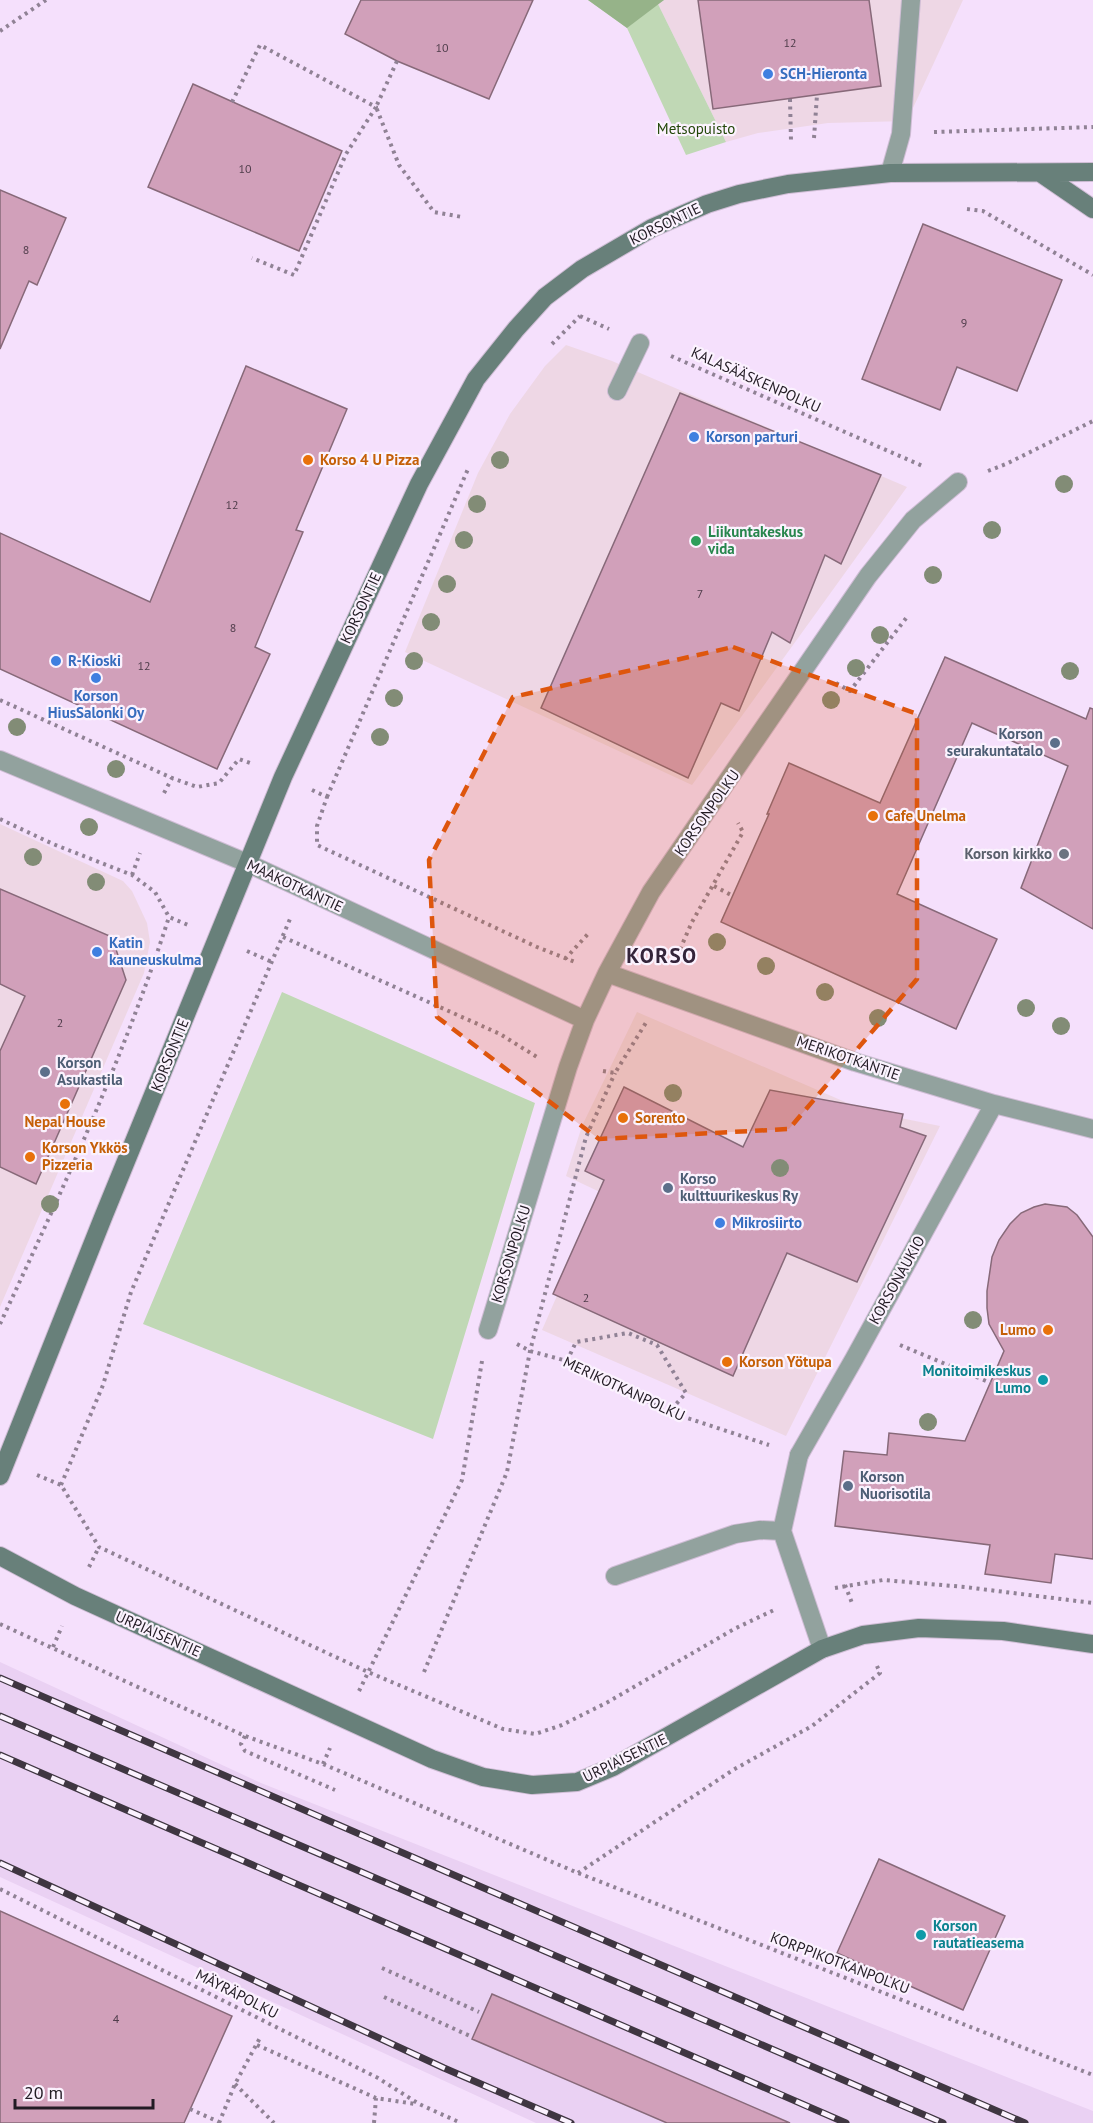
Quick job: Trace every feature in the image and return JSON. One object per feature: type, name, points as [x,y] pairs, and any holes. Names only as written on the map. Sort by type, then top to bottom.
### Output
[{"type":"main road","name":"KORSONTIE","points":[[0,1476],[283,777],[419,484],[476,379],[516,329],[545,297],[582,269],[652,228],[707,204],[739,194],[788,184],[890,173],[1093,172]]},
{"type":"main road","points":[[1042,174],[1093,209]]},
{"type":"main road","name":"URPIAISENTIE","points":[[0,1556],[75,1596],[432,1759],[483,1778],[532,1785],[577,1782],[613,1767],[822,1649],[863,1635],[919,1628],[1003,1631],[1093,1644]]},
{"type":"street","points":[[890,173],[901,134],[911,0]]},
{"type":"street","points":[[617,390],[640,342]]},
{"type":"street","name":"KORSONPOLKU","points":[[488,1330],[568,1066],[585,1020],[651,892],[868,576],[914,520],[958,482]]},
{"type":"street","name":"MAAKOTKANTIE","points":[[0,760],[247,863],[585,1020]]},
{"type":"street","name":"MERIKOTKANTIE","points":[[608,973],[855,1062],[994,1104],[1093,1129]]},
{"type":"street","name":"KORSONAUKIO","points":[[782,1532],[799,1455],[994,1104]]},
{"type":"street","points":[[615,1576],[735,1534],[760,1530],[782,1532],[822,1649]]},
{"type":"path","points":[[0,31],[46,0]]},
{"type":"path","points":[[232,102],[260,45],[376,107],[399,165],[434,212],[462,218]]},
{"type":"path","points":[[252,258],[294,275],[346,154],[376,107],[397,61]]},
{"type":"path","points":[[814,138],[817,95]]},
{"type":"path","points":[[789,99],[791,141]]},
{"type":"path","points":[[901,134],[1093,127]]},
{"type":"path","name":"KALASÄÄSKENPOLKU","points":[[545,297],[580,316],[958,482]]},
{"type":"path","points":[[958,482],[1005,464],[1093,422]]},
{"type":"path","points":[[806,665],[850,691],[907,617]]},
{"type":"path","points":[[0,700],[197,787],[219,783],[239,759],[283,777],[327,797],[317,826],[317,845],[537,947],[608,973]]},
{"type":"path","points":[[424,1672],[507,1472],[530,1351],[586,1137],[615,1073],[641,1033],[693,922],[743,832],[721,793]]},
{"type":"path","points":[[0,819],[53,844],[132,874],[155,892],[169,917],[272,962]]},
{"type":"path","points":[[714,886],[732,896]]},
{"type":"path","points":[[301,889],[283,937],[131,1292],[103,1385],[61,1485],[99,1547],[368,1672],[502,1729],[535,1734],[562,1725],[608,1702],[734,1629],[804,1596],[845,1585],[883,1580],[965,1587],[1093,1603]]},
{"type":"path","points":[[0,1324],[66,1181],[149,978],[169,917]]},
{"type":"path","points":[[283,937],[500,1034],[531,1054],[568,1066],[615,1073]]},
{"type":"path","points":[[368,1672],[462,1480],[488,1330]]},
{"type":"path","name":"MERIKOTKANPOLKU","points":[[488,1330],[530,1351],[567,1361],[669,1413],[776,1447]]},
{"type":"path","points":[[869,1332],[991,1383]]},
{"type":"path","points":[[567,1361],[576,1342],[628,1333],[657,1345],[686,1393],[669,1413]]},
{"type":"path","points":[[578,1873],[733,1770],[812,1726],[880,1673],[845,1585]]},
{"type":"path","name":"KORPPIKOTKANPOLKU","points":[[0,1624],[245,1736],[323,1764],[578,1873],[1093,2075]]},
{"type":"path","points":[[245,1736],[241,1744],[245,1751],[335,1790]]},
{"type":"path","name":"MÄYRÄPOLKU","points":[[0,1889],[378,2078],[419,2104],[461,2123]]},
{"type":"path","points":[[382,1968],[479,2012]]},
{"type":"path","points":[[384,1997],[470,2036]]},
{"type":"path","points":[[190,2109],[219,2122],[261,2036]]},
{"type":"path","points":[[257,2045],[376,2098],[419,2104]]},
{"type":"path","points":[[236,2084],[274,2123]]},
{"type":"path","points":[[374,2123],[376,2098]]},
{"type":"highlighted area","points":[[733,647],[917,714],[917,979],[789,1129],[599,1139],[437,1017],[429,860],[513,697]]},
{"type":"shaded area","points":[[664,0],[963,0],[907,121],[828,123],[758,133],[726,142],[658,4]]},
{"type":"shaded area","points":[[566,345],[612,361],[907,487],[692,785],[405,652],[478,473],[510,414],[545,366]]},
{"type":"shaded area","points":[[0,824],[123,881],[132,891],[147,923],[150,942],[144,973],[0,1307]]},
{"type":"shaded area","points":[[637,1012],[866,1111],[940,1126],[786,1436],[542,1330],[602,1193],[566,1176],[582,1126]]},
{"type":"shaded area","points":[[0,1662],[261,1783],[1093,2111],[1093,2123],[536,2123],[0,1877]]},
{"type":"green space","name":"Metsopuisto","points":[[588,0],[664,0],[658,4],[726,142],[686,155],[627,28]]},
{"type":"green space","points":[[588,0],[664,0],[627,28]]},
{"type":"green space","points":[[282,992],[535,1103],[433,1439],[143,1324]]},
{"type":"building","points":[[361,0],[533,0],[489,99],[397,61],[345,34]]},
{"type":"building","points":[[698,0],[869,0],[881,86],[713,109]]},
{"type":"building","points":[[193,84],[342,151],[299,251],[148,187]]},
{"type":"building","points":[[0,190],[66,218],[37,285],[29,281],[0,349]]},
{"type":"building","points":[[923,224],[1062,280],[1017,391],[957,367],[940,410],[862,379]]},
{"type":"building","points":[[246,366],[347,409],[296,530],[303,532],[255,647],[270,654],[217,769],[0,669],[0,533],[150,602]]},
{"type":"building","points":[[680,393],[881,475],[841,564],[825,555],[790,643],[772,632],[739,711],[721,703],[688,778],[541,708]]},
{"type":"building","points":[[945,657],[1086,719],[1090,708],[1093,709],[1093,929],[1021,888],[1068,766],[972,723],[897,894],[997,939],[956,1029],[721,922],[789,763],[880,803]]},
{"type":"building","points":[[0,889],[112,937],[126,980],[36,1184],[0,1167],[0,1051],[25,996],[0,984]]},
{"type":"building","points":[[624,1087],[743,1147],[770,1090],[903,1114],[900,1127],[926,1136],[857,1282],[787,1253],[733,1376],[553,1294],[604,1180],[585,1171]]},
{"type":"building","name":"Monitoimikeskus Lumo","points":[[1045,1204],[1067,1207],[1077,1215],[1093,1237],[1093,1559],[1055,1554],[1051,1583],[985,1574],[990,1545],[835,1526],[844,1451],[887,1455],[889,1433],[965,1441],[1004,1351],[989,1324],[987,1291],[992,1257],[999,1240],[1021,1213]]},
{"type":"building","name":"Korson rautatieasema","points":[[879,1859],[1005,1916],[963,2010],[837,1953]]},
{"type":"building","points":[[0,1911],[232,2016],[184,2123],[0,2123]]},
{"type":"building","points":[[492,1994],[790,2123],[667,2123],[472,2039]]},
{"type":"railway","points":[[0,1678],[1025,2123]]},
{"type":"railway","points":[[0,1716],[943,2123]]},
{"type":"railway","points":[[0,1755],[846,2123]]},
{"type":"railway","points":[[0,1863],[444,2068],[571,2123]]},
{"type":"place","name":"SCH-Hieronta","points":[[768,74]]},
{"type":"place","name":"Korson parturi","points":[[694,437]]},
{"type":"place","name":"Korso 4 U Pizza","points":[[308,460]]},
{"type":"place","name":"Liikuntakeskus vida","points":[[696,541]]},
{"type":"place","name":"R-Kioski","points":[[56,661]]},
{"type":"place","name":"Korson HiusSalonki Oy","points":[[96,678]]},
{"type":"place","name":"Korson seurakuntatalo","points":[[1055,743]]},
{"type":"place","name":"Cafe Unelma","points":[[873,816]]},
{"type":"place","name":"Korson kirkko","points":[[1064,854]]},
{"type":"place","name":"Katin kauneuskulma","points":[[97,952]]},
{"type":"place","name":"Korson Asukastila","points":[[45,1072]]},
{"type":"place","name":"Nepal House","points":[[65,1104]]},
{"type":"place","name":"Sorento","points":[[623,1118]]},
{"type":"place","name":"Korson Ykkös Pizzeria","points":[[30,1157]]},
{"type":"place","name":"Korso kulttuurikeskus Ry","points":[[668,1188]]},
{"type":"place","name":"Mikrosiirto","points":[[720,1223]]},
{"type":"place","name":"Lumo","points":[[1048,1330]]},
{"type":"place","name":"Korson Yötupa","points":[[727,1362]]},
{"type":"place","name":"Monitoimikeskus Lumo","points":[[1043,1380]]},
{"type":"place","name":"Korson Nuorisotila","points":[[848,1486]]},
{"type":"place","name":"Korson rautatieasema","points":[[921,1935]]},
{"type":"district","name":"KORSO","points":[[662,956]]}]
